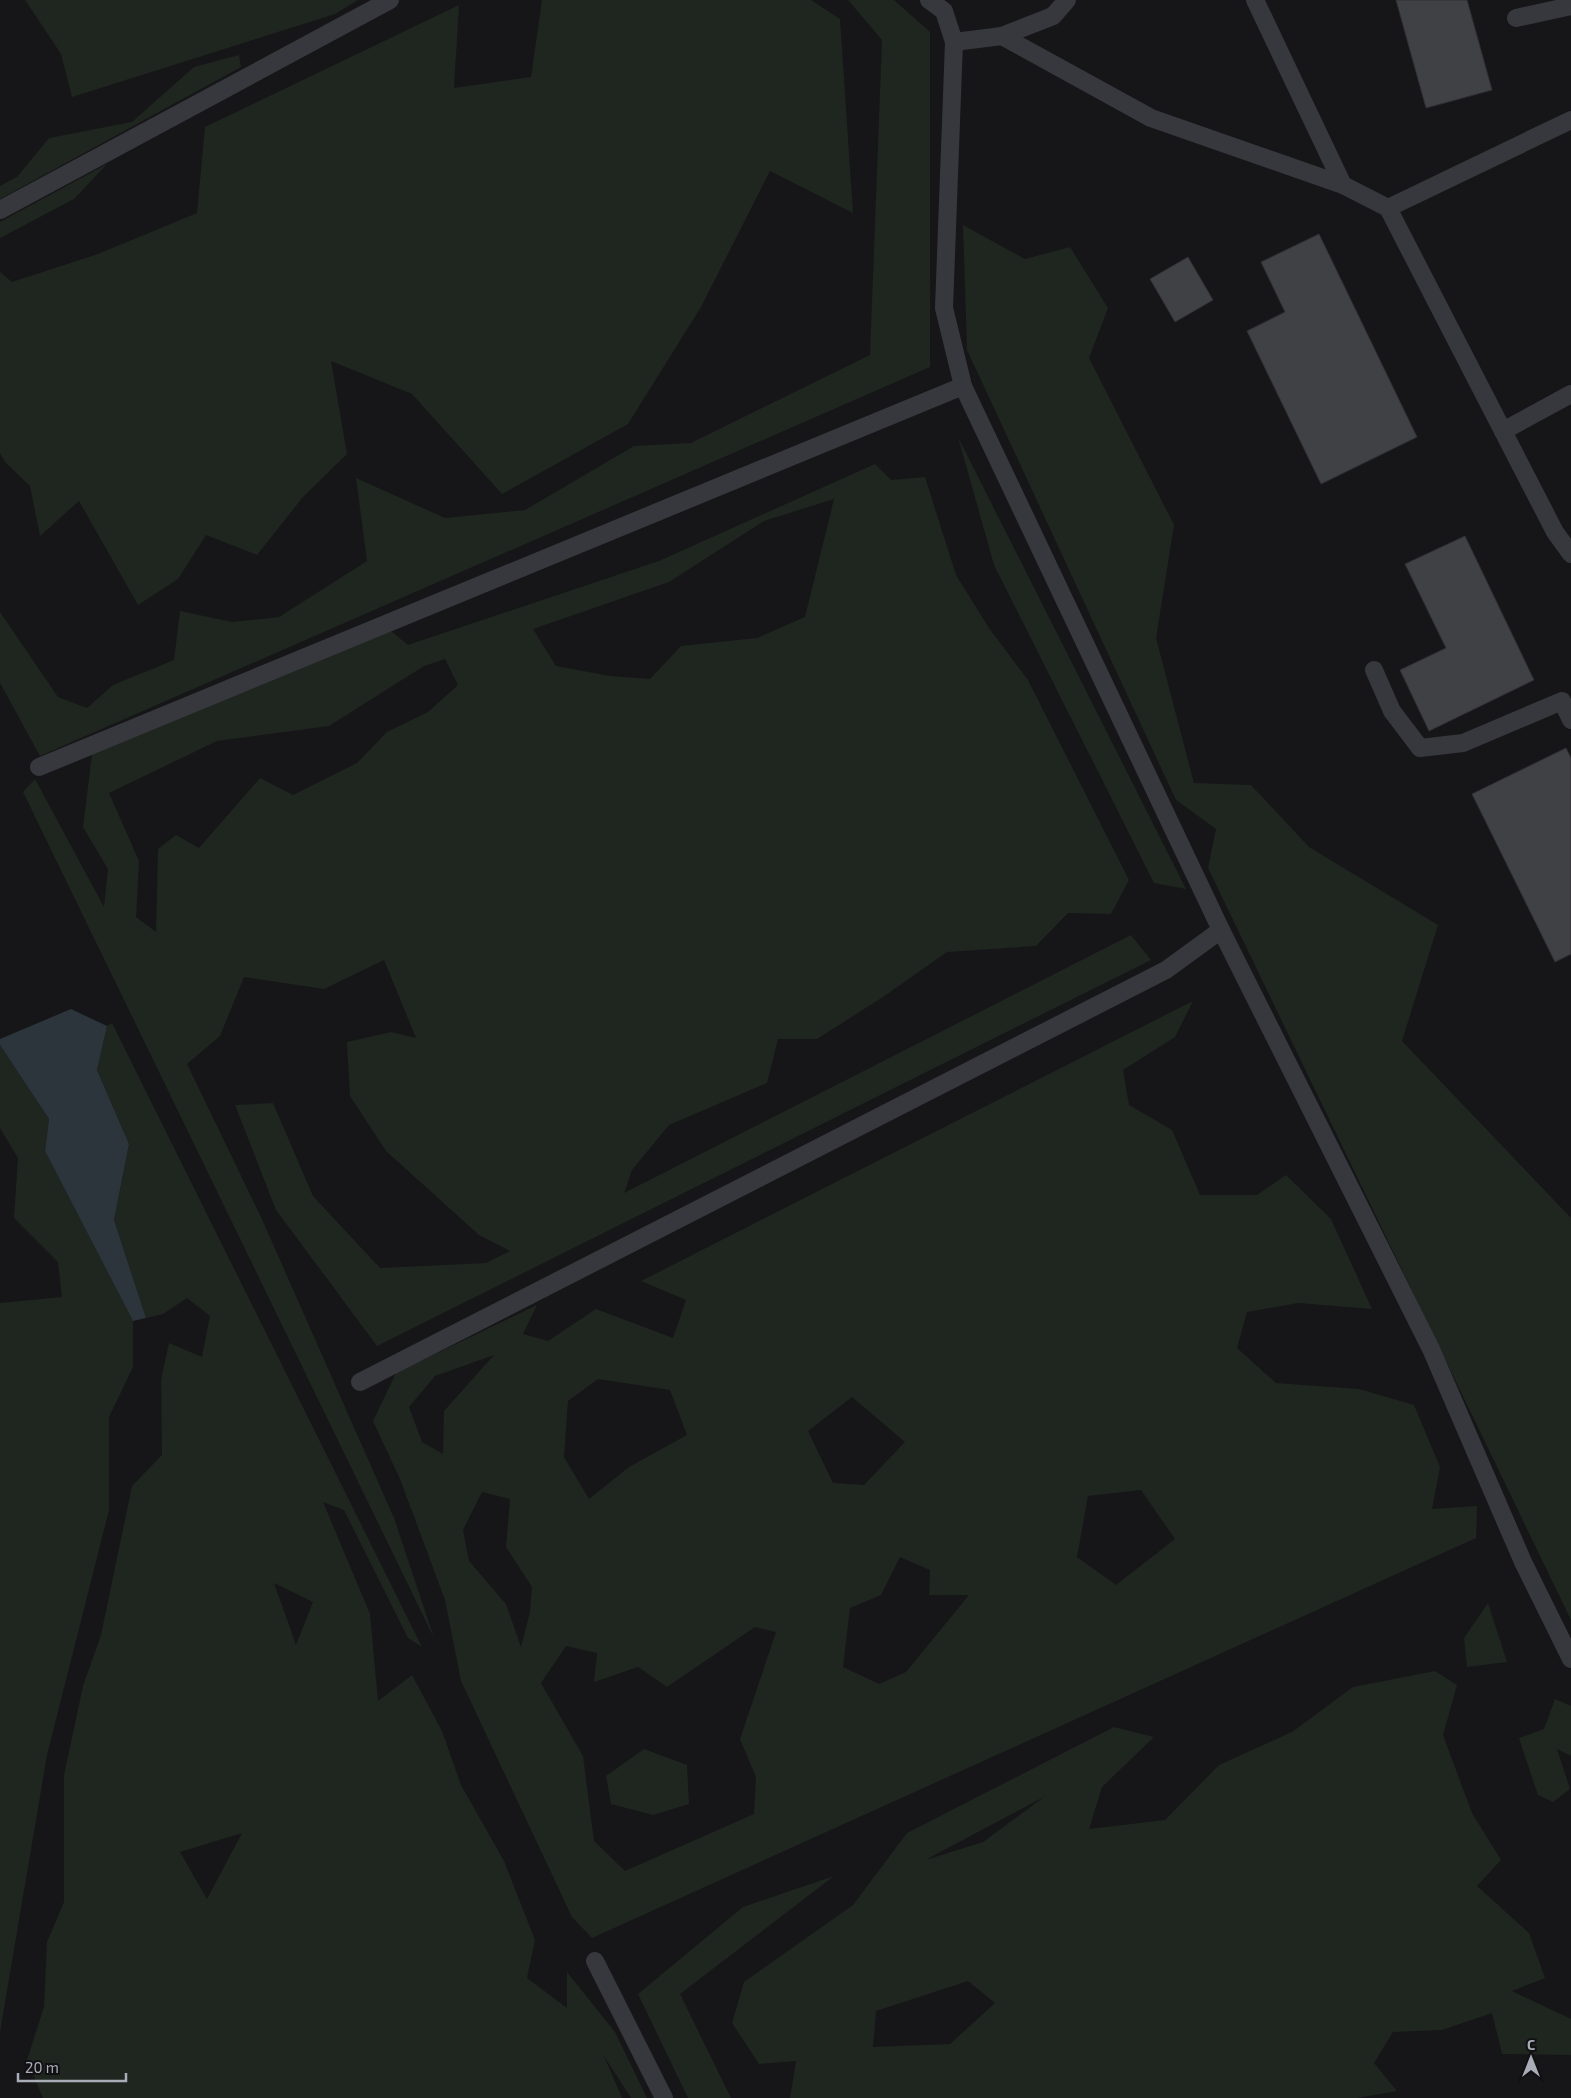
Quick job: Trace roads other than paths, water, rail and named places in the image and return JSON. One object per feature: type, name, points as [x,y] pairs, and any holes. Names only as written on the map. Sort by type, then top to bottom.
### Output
[{"type":"lane","points":[[0,210],[390,0]]},
{"type":"lane","points":[[929,0],[944,11],[954,42],[944,308],[963,386],[1221,930],[1431,1349],[1523,1562],[1571,1659]]},
{"type":"lane","points":[[954,42],[1002,36],[1053,16],[1067,0]]},
{"type":"lane","points":[[1255,0],[1342,185]]},
{"type":"lane","points":[[1516,18],[1571,6]]},
{"type":"lane","points":[[1002,36],[1151,118],[1342,185],[1388,208],[1555,532],[1571,554]]},
{"type":"lane","points":[[1388,208],[1571,120]]},
{"type":"lane","points":[[39,767],[963,386]]},
{"type":"lane","points":[[1503,431],[1571,394]]},
{"type":"lane","points":[[1374,670],[1392,711],[1420,748],[1463,743],[1562,701],[1571,720]]},
{"type":"lane","points":[[360,1382],[1166,970],[1221,930]]},
{"type":"lane","points":[[595,1961],[664,2098]]}]
